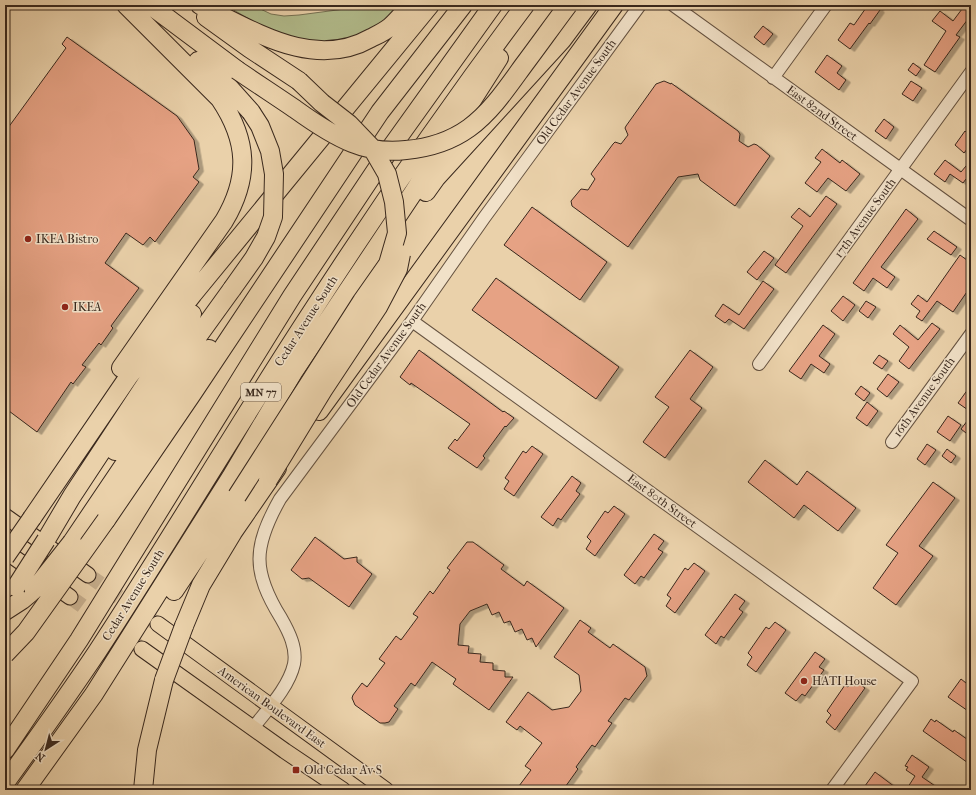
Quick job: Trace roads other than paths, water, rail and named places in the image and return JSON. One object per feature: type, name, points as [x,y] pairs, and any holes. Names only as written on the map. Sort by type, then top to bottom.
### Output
[{"type":"highway","points":[[75,498],[254,258],[266,237],[273,217],[274,174],[270,151],[260,126],[251,112],[226,84],[126,5]]},
{"type":"highway","points":[[34,514],[96,406],[224,221],[241,184],[241,148],[237,131],[230,113],[207,85],[126,5]]},
{"type":"highway","points":[[150,5],[237,70],[338,137],[353,144],[384,151],[417,149],[433,145],[451,138],[468,128],[485,114],[509,85],[568,5]]},
{"type":"highway","points":[[190,5],[249,48],[325,97],[354,118],[376,140],[394,170],[404,199],[405,235],[398,269],[378,307],[323,390],[268,480]]},
{"type":"highway","points":[[200,5],[275,41],[300,49],[329,51],[359,45],[389,28],[411,5]]},
{"type":"highway","points":[[5,557],[129,376],[193,294],[430,5]]},
{"type":"highway","points":[[5,654],[26,632],[106,520],[380,112],[463,5]]},
{"type":"highway","name":"Cedar Avenue South","points":[[5,750],[79,640],[292,296],[392,146],[494,5]]},
{"type":"highway","name":"Cedar Avenue South","points":[[5,783],[97,652],[313,310],[411,163],[525,5]]},
{"type":"highway","points":[[25,790],[94,694],[218,497],[294,371],[413,193],[533,5]]},
{"type":"highway","points":[[294,371],[436,178],[562,40],[588,5]]},
{"type":"highway","points":[[143,790],[148,750],[164,680],[201,585],[233,532],[268,480],[614,5]]},
{"type":"highway","points":[[94,694],[129,657],[236,496],[362,301],[388,264],[397,233],[394,202],[387,174],[372,148],[349,124],[322,103],[299,81]]},
{"type":"highway","points":[[18,592],[46,540],[75,498],[201,300],[284,182]]},
{"type":"highway","points":[[5,606],[72,542],[155,419],[305,223]]},
{"type":"highway","points":[[5,611],[22,600],[18,592]]},
{"type":"main road","points":[[5,516],[88,575]]},
{"type":"main road","points":[[5,551],[70,597]]},
{"type":"main road","name":"American Boulevard East","points":[[158,624],[386,790]]},
{"type":"main road","points":[[142,649],[343,790]]},
{"type":"street","name":"Old Cedar Avenue South","points":[[253,728],[286,684],[291,675],[294,663],[292,640],[266,593],[261,572],[259,554],[262,537],[268,520],[280,499],[412,321],[484,218],[640,5]]},
{"type":"street","name":"East 82nd Street","points":[[673,5],[971,220]]},
{"type":"street","points":[[773,78],[826,5]]},
{"type":"street","name":"17th Avenue South","points":[[759,364],[971,72]]},
{"type":"street","name":"East 80th Street","points":[[412,321],[912,682],[832,790]]},
{"type":"street","name":"16th Avenue South","points":[[892,442],[971,334]]},
{"type":"tunnel","points":[[88,575],[154,622]]},
{"type":"tunnel","points":[[70,597],[138,646]]},
{"type":"place","name":"IKEA Bistro","points":[[28,239]]},
{"type":"place","name":"IKEA","points":[[65,307]]},
{"type":"place","name":"HATI House","points":[[804,681]]},
{"type":"place","name":"Old Cedar Av S","points":[[296,770]]}]
